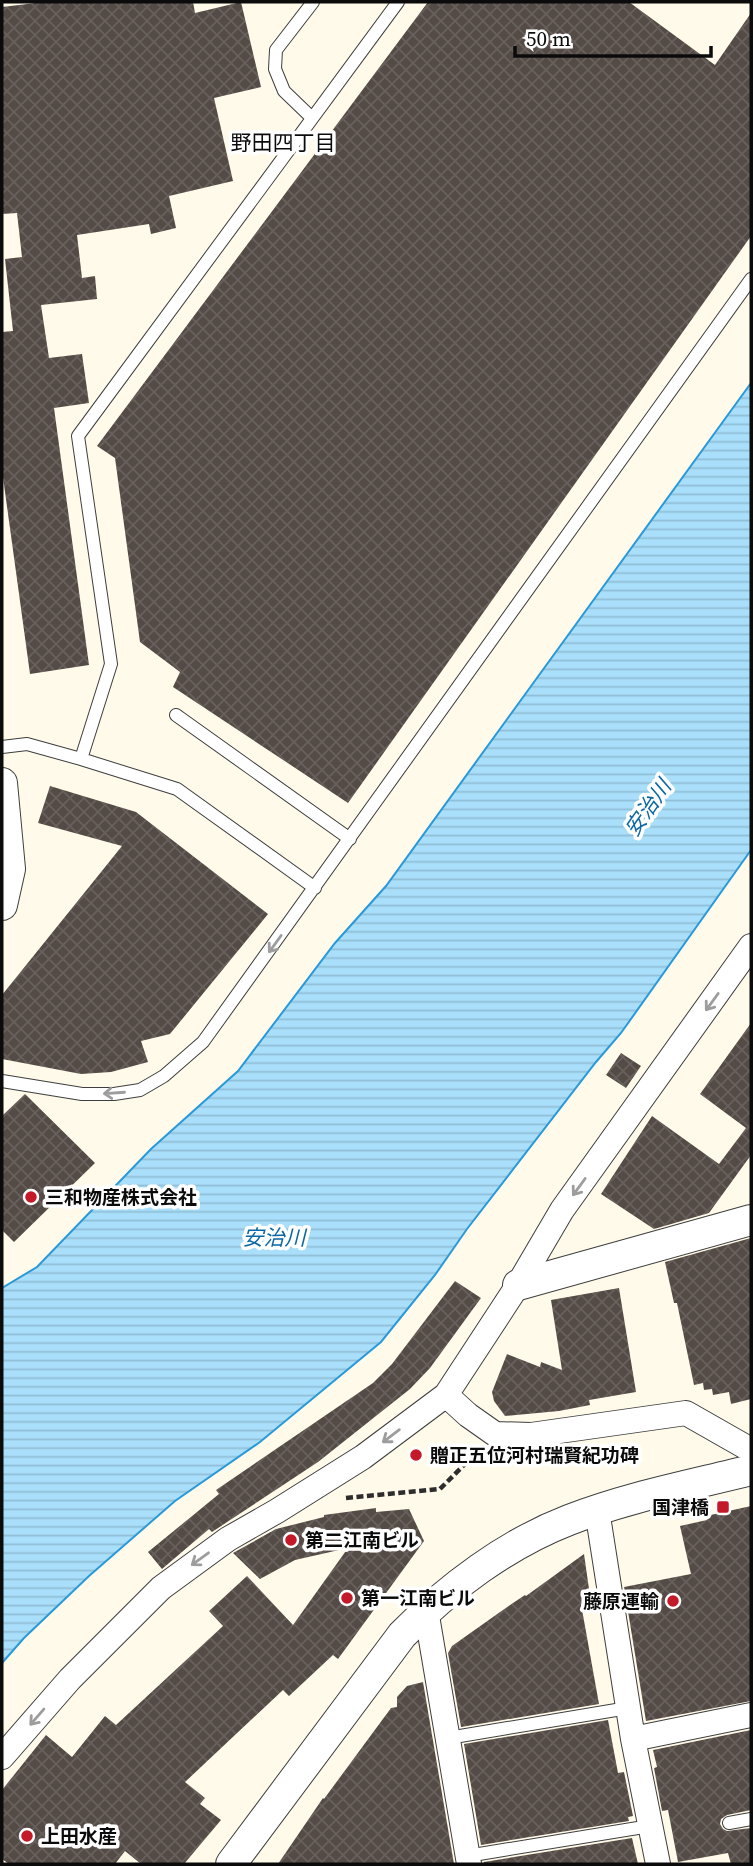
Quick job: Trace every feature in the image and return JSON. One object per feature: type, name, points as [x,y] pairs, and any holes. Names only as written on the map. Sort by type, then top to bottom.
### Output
[{"type":"street","points":[[2,783],[10,869],[2,905]]},
{"type":"street","points":[[2,1757],[70,1679],[161,1588],[228,1539],[363,1457],[446,1395],[518,1285],[562,1210],[751,947]]},
{"type":"street","points":[[518,1285],[751,1220]]},
{"type":"street","points":[[446,1395],[495,1434],[531,1435],[686,1413],[751,1450]]},
{"type":"street","points":[[231,1864],[402,1635],[426,1610],[481,1568],[540,1533],[597,1510],[751,1470]]},
{"type":"street","points":[[597,1510],[633,1739],[658,1864]]},
{"type":"street","points":[[426,1610],[468,1860]]},
{"type":"street","points":[[633,1739],[751,1715]]},
{"type":"lane","points":[[312,118],[284,91],[275,69],[276,50],[313,2]]},
{"type":"lane","points":[[81,758],[111,664],[78,436],[398,2]]},
{"type":"lane","points":[[2,1081],[82,1094],[114,1094],[141,1090],[164,1076],[203,1042],[751,279]]},
{"type":"lane","points":[[176,715],[350,839]]},
{"type":"lane","points":[[2,747],[27,744],[81,758],[177,789],[315,888]]},
{"type":"lane","points":[[448,1738],[628,1708]]},
{"type":"lane","points":[[729,1823],[751,1819]]},
{"type":"lane","points":[[468,1860],[650,1826]]},
{"type":"path","points":[[344,1498],[440,1489],[495,1434]]},
{"type":"water","name":"安治川","points":[[751,383],[751,850],[621,1033],[381,1342],[260,1442],[175,1501],[89,1576],[24,1638],[2,1663],[2,1288],[37,1267],[151,1149],[238,1071],[335,943],[386,886]]},
{"type":"building","points":[[44,2],[193,2],[195,13],[241,2],[261,87],[214,98],[233,181],[169,196],[176,228],[151,234],[149,224],[77,235],[82,278],[95,276],[97,299],[41,305],[49,358],[82,354],[89,403],[54,408],[89,665],[30,674],[2,470],[2,332],[13,331],[5,259],[22,257],[17,213],[2,214],[2,7]]},
{"type":"building","points":[[428,2],[629,2],[715,65],[751,13],[751,236],[348,803],[173,687],[180,672],[140,642],[115,458],[97,446]]},
{"type":"building","points":[[50,786],[136,812],[268,914],[170,1034],[141,1041],[148,1062],[111,1072],[81,1074],[2,1059],[2,995],[122,846],[38,823]]},
{"type":"building","points":[[751,1023],[751,1155],[709,1213],[654,1229],[601,1194],[652,1116],[719,1164],[746,1128],[700,1094]]},
{"type":"building","points":[[621,1053],[641,1066],[626,1088],[606,1075]]},
{"type":"building","name":"三和物産株式会社","points":[[25,1094],[95,1163],[14,1242],[2,1230],[2,1116]]},
{"type":"building","points":[[751,1238],[751,1399],[731,1404],[729,1392],[713,1395],[712,1389],[704,1390],[703,1383],[694,1385],[677,1303],[674,1303],[665,1262]]},
{"type":"building","points":[[455,1281],[481,1298],[430,1368],[410,1389],[318,1462],[212,1532],[209,1529],[162,1569],[148,1552],[219,1494],[216,1490],[373,1383],[392,1364]]},
{"type":"building","points":[[619,1288],[636,1392],[589,1400],[590,1405],[559,1411],[505,1416],[494,1401],[492,1392],[507,1354],[540,1367],[541,1362],[562,1370],[551,1300]]},
{"type":"building","points":[[751,1506],[751,1701],[646,1721],[624,1587],[691,1574],[680,1526],[707,1520],[706,1516]]},
{"type":"building","points":[[376,1508],[376,1512],[409,1509],[424,1541],[338,1659],[333,1655],[289,1696],[283,1690],[185,1782],[205,1798],[200,1804],[221,1820],[184,1864],[141,1864],[125,1851],[115,1864],[9,1864],[2,1859],[2,1790],[46,1735],[72,1757],[105,1716],[116,1725],[223,1626],[209,1611],[247,1576],[293,1625],[348,1548],[295,1560],[260,1579],[233,1553],[276,1529],[324,1515]]},
{"type":"building","points":[[584,1554],[591,1603],[581,1604],[599,1704],[461,1727],[448,1653],[452,1646]]},
{"type":"building","points":[[423,1682],[454,1864],[278,1864],[323,1798],[391,1708],[397,1707],[397,1697],[407,1686]]},
{"type":"building","points":[[608,1720],[618,1773],[624,1772],[633,1816],[628,1817],[629,1821],[481,1845],[464,1744]]},
{"type":"building","points":[[751,1730],[751,1810],[727,1815],[721,1819],[720,1824],[727,1831],[751,1828],[751,1864],[731,1864],[728,1853],[678,1862],[668,1810],[662,1811],[653,1750]]},
{"type":"building","points":[[632,1838],[638,1864],[483,1864],[484,1862]]},
{"type":"place","name":"三和物産株式会社","points":[[31,1197]]},
{"type":"place","name":"贈正五位河村瑞賢紀功碑","points":[[416,1455]]},
{"type":"place","name":"国津橋","points":[[723,1507]]},
{"type":"place","name":"第二江南ビル","points":[[291,1540]]},
{"type":"place","name":"第一江南ビル","points":[[347,1598]]},
{"type":"place","name":"藤原運輸","points":[[673,1601]]},
{"type":"place","name":"上田水産","points":[[27,1836]]},
{"type":"district","name":"野田四丁目","points":[[283,143]]}]
